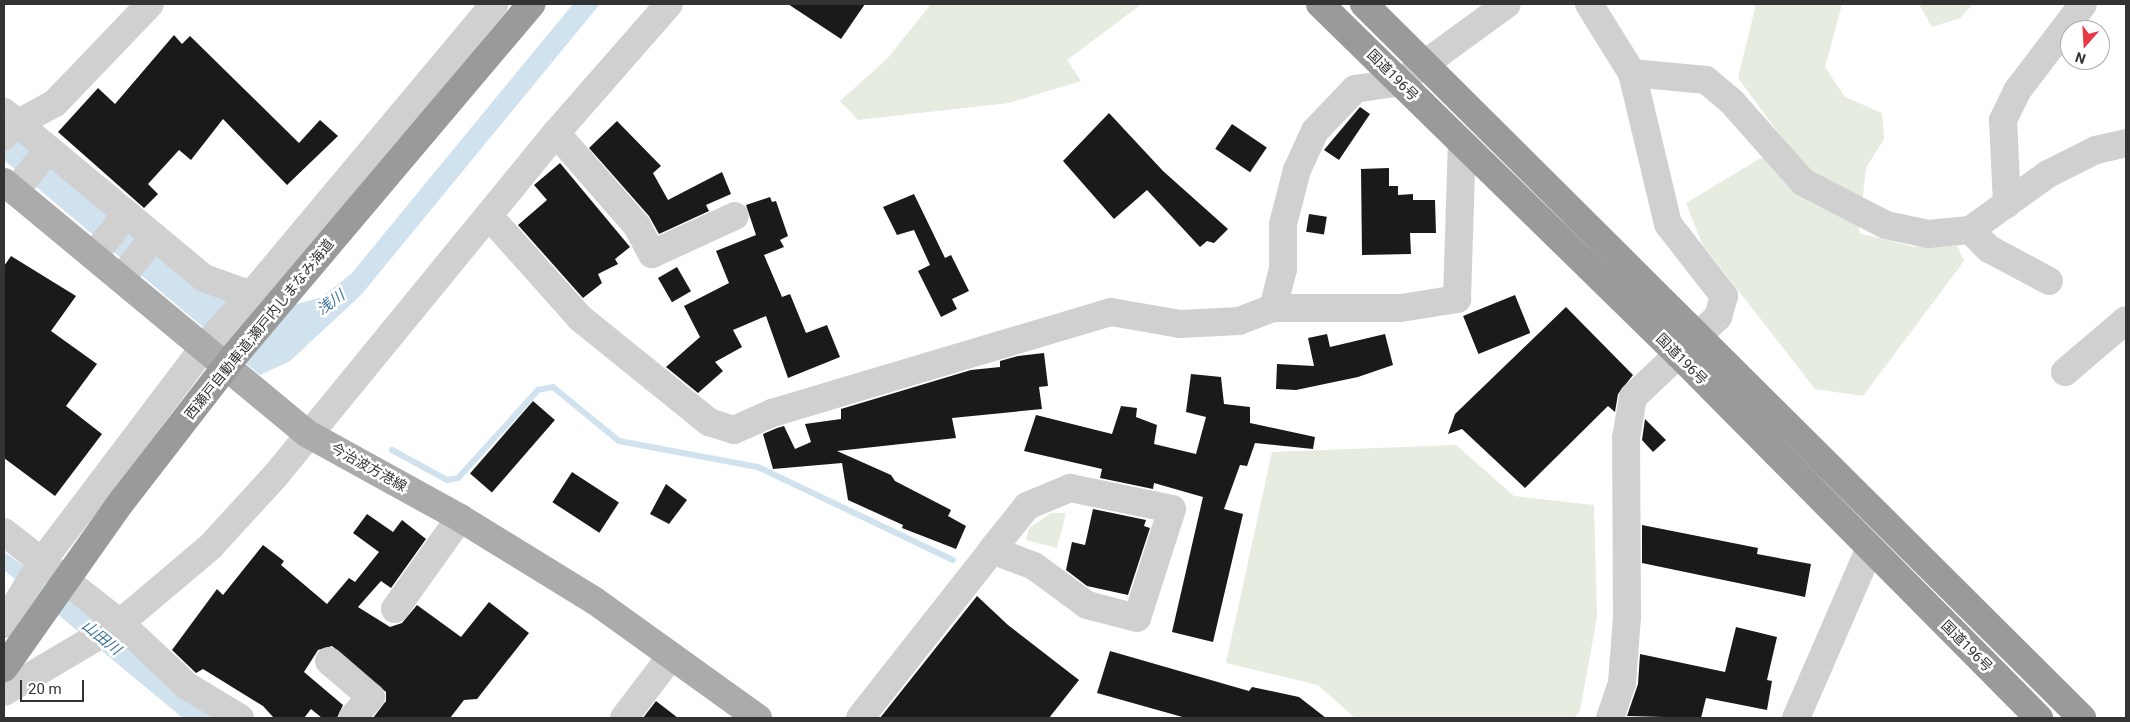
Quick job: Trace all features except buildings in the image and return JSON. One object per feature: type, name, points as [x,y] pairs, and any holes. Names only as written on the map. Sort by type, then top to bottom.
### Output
[{"type":"highway","name":"西瀬戸自動車道;瀬戸内しまなみ海道","points":[[4,668],[122,501],[234,356],[531,4]]},
{"type":"highway","name":"国道196号","points":[[1320,4],[1678,354],[2039,718]]},
{"type":"highway","name":"国道196号","points":[[1364,4],[2082,718]]},
{"type":"main road","name":"今治波方港線","points":[[9,187],[94,255],[308,434],[460,518],[596,601],[758,718]]},
{"type":"street","points":[[9,125],[55,104],[150,4]]},
{"type":"street","points":[[4,624],[43,560],[204,347],[252,295],[494,4]]},
{"type":"street","points":[[4,692],[120,623],[210,546],[276,475],[308,434],[490,217],[556,133],[669,4]]},
{"type":"street","points":[[1273,308],[1283,269],[1283,224],[1297,170],[1315,131],[1355,89],[1400,82],[1507,4]]},
{"type":"street","points":[[1590,4],[1632,73],[1668,224],[1724,296],[1718,317],[1633,397],[1626,438],[1627,616],[1622,683],[1610,718]]},
{"type":"street","points":[[2007,204],[2003,120],[2016,91],[2083,4]]},
{"type":"street","points":[[1632,73],[1706,80],[1732,102],[1803,182],[1886,224],[1928,234],[1970,230],[2048,174],[2096,150],[2126,143]]},
{"type":"street","points":[[9,125],[49,149],[204,278],[252,295]]},
{"type":"street","points":[[556,133],[638,226],[652,254],[735,216]]},
{"type":"street","points":[[490,217],[580,318],[709,422],[734,430],[772,413],[1111,312],[1180,324],[1239,320],[1273,308],[1401,308],[1457,300],[1462,143]]},
{"type":"street","points":[[9,187],[49,149]]},
{"type":"street","points":[[94,255],[126,214]]},
{"type":"street","points":[[1970,230],[1989,249],[2049,281]]},
{"type":"street","points":[[121,278],[153,237]]},
{"type":"street","points":[[2065,372],[2126,320]]},
{"type":"street","points":[[860,718],[992,550],[1027,506],[1070,488],[1172,509],[1138,618],[1087,604],[1034,566],[992,550]]},
{"type":"street","points":[[395,608],[460,518]]},
{"type":"street","points":[[4,532],[43,560],[120,623],[187,686],[240,718]]},
{"type":"street","points":[[1796,718],[1870,548]]},
{"type":"street","points":[[624,718],[672,656]]},
{"type":"street","points":[[329,661],[371,697],[352,718]]},
{"type":"shaded area","points":[[931,4],[1137,4],[1139,6],[1067,60],[1081,81],[1009,103],[858,120],[840,101],[887,59]]},
{"type":"shaded area","points":[[1756,4],[1842,4],[1825,67],[1845,97],[1882,113],[1884,139],[1866,168],[1859,233],[1915,247],[1957,246],[1964,261],[1863,396],[1815,389],[1702,244],[1686,203],[1786,143],[1738,78]]},
{"type":"shaded area","points":[[1919,4],[1973,4],[1960,18],[1932,27]]},
{"type":"shaded area","points":[[1456,445],[1514,496],[1594,505],[1597,617],[1580,711],[1574,718],[1355,718],[1318,685],[1226,663],[1272,452]]},
{"type":"shaded area","points":[[1051,513],[1066,513],[1057,548],[1026,540],[1029,528]]},
{"type":"water","name":"浅川","points":[[573,4],[600,4],[361,295],[290,361],[260,375],[4,160],[4,124],[184,273],[287,307],[322,297],[351,274]]},
{"type":"water","name":"山田川","points":[[4,552],[69,597],[222,718],[183,718],[4,570]]},
{"type":"waterway","points":[[392,450],[447,480],[458,478],[538,390],[553,387],[619,441],[758,467],[953,560]]}]
